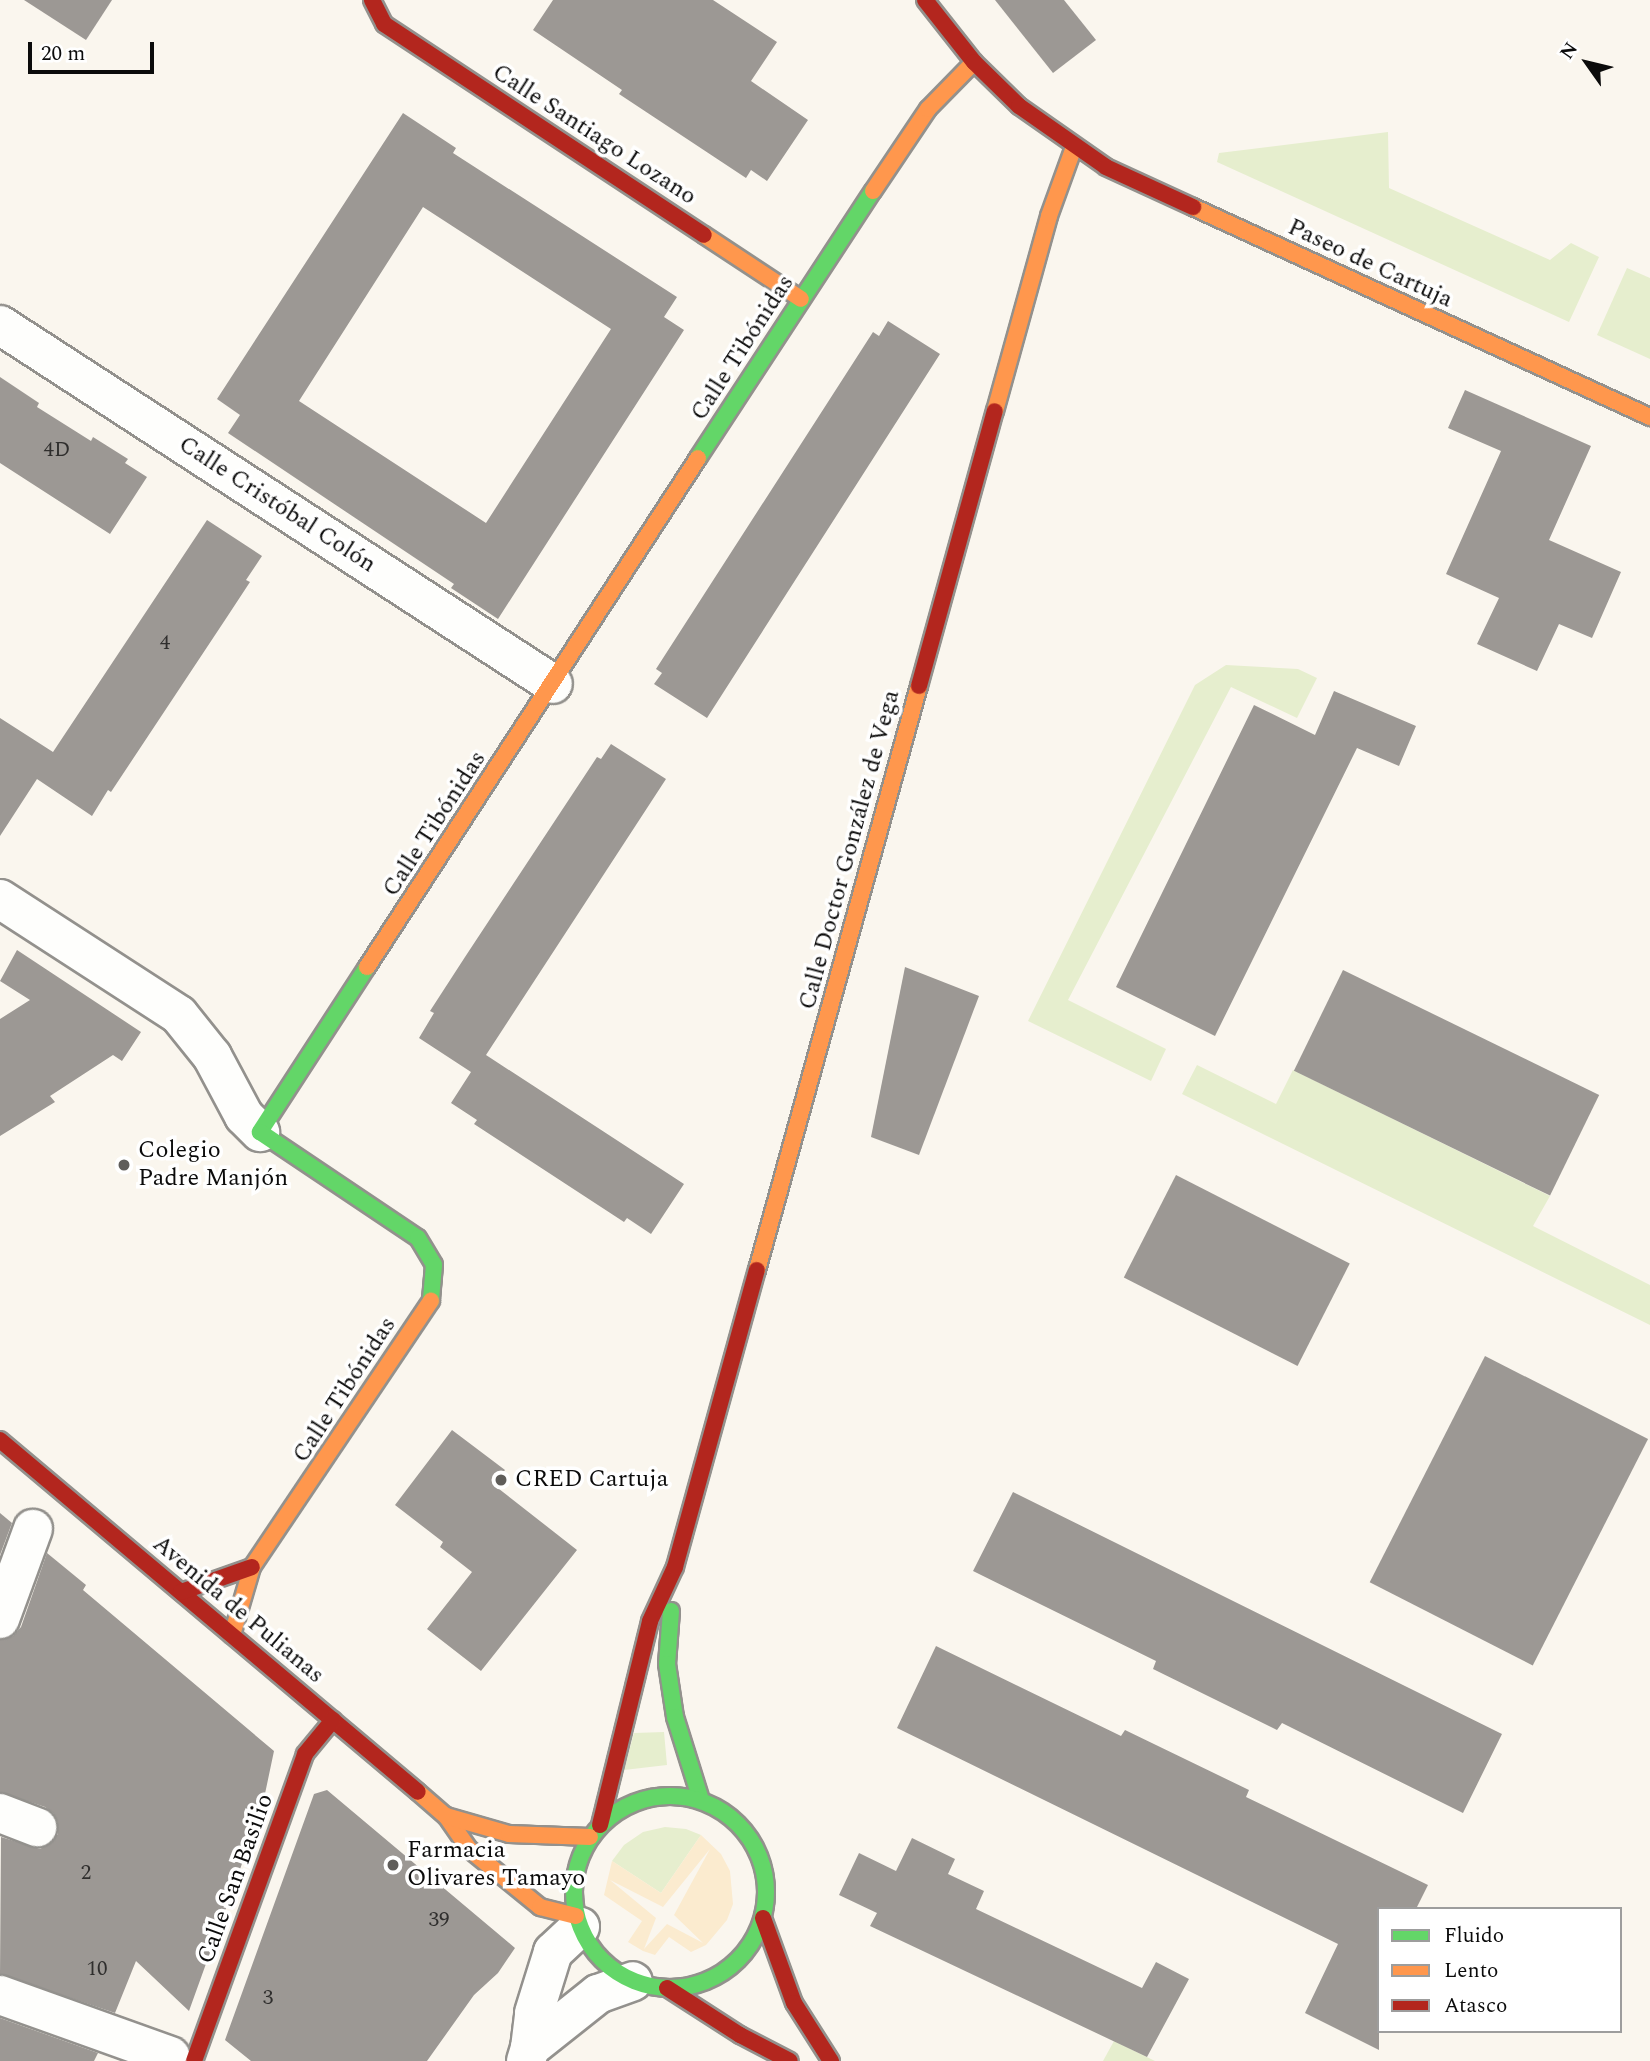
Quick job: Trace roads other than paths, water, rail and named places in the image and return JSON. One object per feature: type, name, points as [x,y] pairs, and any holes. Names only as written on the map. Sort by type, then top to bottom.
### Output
[{"type":"main road","name":"Calle Santiago Lozano","points":[[372,0],[384,24],[801,299]]},
{"type":"main road","name":"Paseo de Cartuja","points":[[925,0],[974,62],[1019,106],[1074,147],[1124,176],[1650,417]]},
{"type":"main road","name":"Calle Tibónidas","points":[[233,1635],[251,1567],[434,1297],[434,1265],[418,1238],[260,1132],[801,299],[928,109],[974,62]]},
{"type":"main road","name":"Calle Doctor González de Vega","points":[[595,1831],[650,1621],[675,1567],[730,1359],[769,1231],[1052,207],[1074,147]]},
{"type":"main road","name":"Avenida de Pulianas","points":[[0,1440],[446,1816],[469,1849],[540,1907],[578,1922]]},
{"type":"main road","points":[[181,1592],[251,1567]]},
{"type":"main road","name":"Calle Doctor González de Vega","points":[[675,1567],[667,1664],[677,1729],[701,1800]]},
{"type":"main road","name":"Calle San Basilio","points":[[182,2059],[300,1767],[306,1754],[333,1720]]},
{"type":"main road","points":[[650,1985],[689,1987],[709,1980],[737,1961],[752,1942],[763,1918],[766,1882],[760,1857],[736,1823],[701,1800],[674,1795],[632,1803],[595,1831],[578,1860],[574,1885],[578,1922],[591,1948],[608,1966],[650,1985],[790,2061]]},
{"type":"main road","name":"Avenida de Pulianas","points":[[446,1816],[509,1833],[595,1831]]},
{"type":"main road","points":[[763,1918],[794,2003],[831,2061]]},
{"type":"main road","points":[[740,2035],[752,2061]]},
{"type":"street","name":"Calle Cristóbal Colón","points":[[0,325],[553,684]]},
{"type":"street","points":[[0,899],[179,1015],[212,1056],[244,1116],[260,1132]]},
{"type":"street","points":[[0,1619],[33,1529]]},
{"type":"street","points":[[0,1813],[37,1827]]},
{"type":"street","points":[[528,2055],[534,2013],[553,1952],[578,1922]]},
{"type":"street","points":[[528,2055],[598,1994],[650,1985]]},
{"type":"street","points":[[0,1995],[182,2059]]},
{"type":"place","name":"Colegio Padre Manjón","points":[[124,1165]]},
{"type":"place","name":"CRED Cartuja","points":[[501,1480]]},
{"type":"place","name":"Farmacia Olivares Tamayo","points":[[393,1865]]}]
